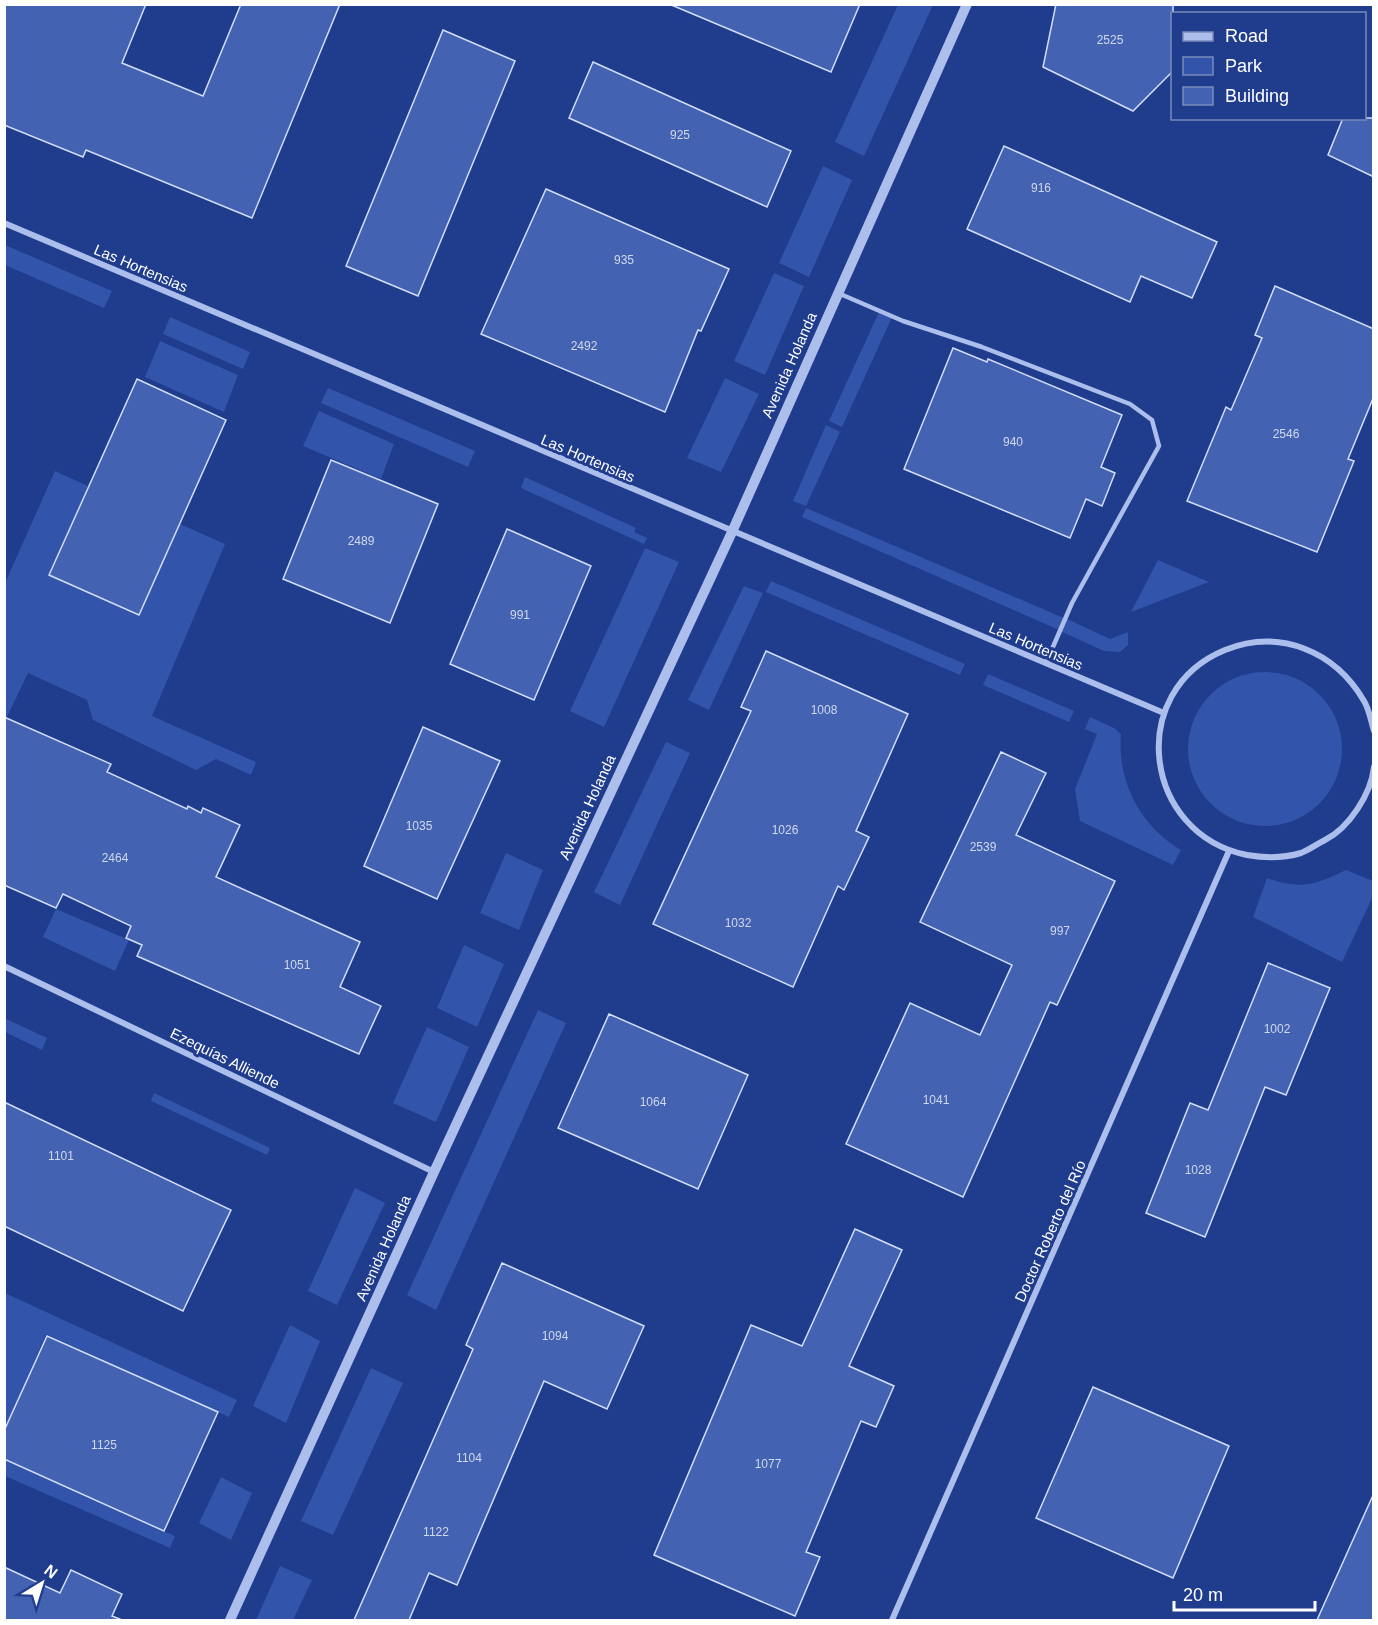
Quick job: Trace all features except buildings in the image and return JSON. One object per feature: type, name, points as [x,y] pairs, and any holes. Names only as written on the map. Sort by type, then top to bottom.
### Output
[{"type":"street","name":"Avenida Holanda","points":[[230,1620],[434,1172],[732,532],[967,5]]},
{"type":"street","name":"Las Hortensias","points":[[4,223],[1164,713]]},
{"type":"street","points":[[1374,731],[1365,703],[1345,673],[1314,651],[1279,640],[1243,643],[1209,657],[1181,681],[1164,713],[1158,746],[1162,780],[1176,810],[1199,835],[1229,851],[1265,858],[1301,853],[1334,836],[1359,808],[1373,775],[1374,767]]},
{"type":"street","name":"Doctor Roberto del Río","points":[[892,1620],[1229,851]]},
{"type":"street","name":"Ezequías Alliende","points":[[4,966],[434,1172]]},
{"type":"lane","points":[[838,293],[903,321],[982,347],[1130,404],[1152,420],[1159,446],[1072,603],[1046,663]]},
{"type":"green space","points":[[898,5],[933,5],[864,156],[835,142]]},
{"type":"green space","points":[[823,166],[852,180],[809,277],[779,263]]},
{"type":"green space","points":[[5,245],[112,291],[104,308],[5,265]]},
{"type":"green space","points":[[774,273],[804,286],[765,375],[734,361]]},
{"type":"green space","points":[[879,312],[892,317],[842,427],[829,421]]},
{"type":"green space","points":[[170,317],[250,352],[243,369],[163,334]]},
{"type":"green space","points":[[160,341],[238,375],[224,412],[145,377]]},
{"type":"green space","points":[[725,378],[759,394],[721,472],[687,458]]},
{"type":"green space","points":[[328,388],[475,451],[468,467],[321,403]]},
{"type":"green space","points":[[319,411],[394,444],[381,479],[303,446]]},
{"type":"green space","points":[[826,425],[840,432],[806,506],[793,501]]},
{"type":"green space","points":[[55,471],[88,486],[49,575],[139,615],[180,524],[225,544],[152,716],[256,762],[251,775],[216,759],[196,770],[93,720],[87,700],[28,673],[5,721],[5,583]]},
{"type":"green space","points":[[525,477],[636,528],[634,532],[647,538],[644,544],[521,488]]},
{"type":"green space","points":[[806,508],[1064,618],[1059,630],[802,517]]},
{"type":"green space","points":[[645,548],[679,562],[604,727],[570,711]]},
{"type":"green space","points":[[1158,560],[1209,582],[1131,612]]},
{"type":"green space","points":[[771,581],[965,664],[960,675],[766,592]]},
{"type":"green space","points":[[744,586],[763,593],[709,710],[688,700]]},
{"type":"green space","points":[[1065,618],[1110,639],[1128,632],[1128,645],[1120,652],[1104,651],[1060,631]]},
{"type":"green space","points":[[1265,672],[1280,673],[1294,678],[1308,685],[1319,695],[1329,706],[1336,720],[1341,734],[1341,764],[1336,778],[1329,792],[1319,803],[1308,813],[1294,820],[1280,825],[1265,826],[1250,825],[1236,820],[1222,813],[1211,803],[1201,792],[1194,778],[1189,764],[1188,749],[1189,734],[1194,720],[1201,706],[1211,695],[1222,685],[1236,678],[1250,673]]},
{"type":"green space","points":[[988,674],[1074,711],[1069,722],[983,685]]},
{"type":"green space","points":[[1090,717],[1114,728],[1121,734],[1123,769],[1127,785],[1143,815],[1166,840],[1181,850],[1173,865],[1080,821],[1075,789],[1097,734],[1085,729]]},
{"type":"green space","points":[[666,742],[690,753],[620,905],[594,892]]},
{"type":"green space","points":[[506,853],[543,870],[519,930],[480,913]]},
{"type":"green space","points":[[1346,870],[1373,881],[1373,896],[1342,962],[1253,917],[1267,878],[1299,885],[1316,882]]},
{"type":"green space","points":[[56,909],[129,940],[115,971],[43,937]]},
{"type":"green space","points":[[464,945],[504,964],[477,1027],[437,1008]]},
{"type":"green space","points":[[538,1010],[566,1023],[436,1310],[407,1295]]},
{"type":"green space","points":[[4,1018],[47,1038],[42,1050],[5,1032]]},
{"type":"green space","points":[[427,1027],[469,1047],[436,1122],[393,1103]]},
{"type":"green space","points":[[154,1093],[270,1148],[267,1155],[151,1101]]},
{"type":"green space","points":[[355,1188],[385,1203],[337,1305],[308,1291]]},
{"type":"green space","points":[[5,1293],[237,1400],[229,1417],[46,1334],[5,1430]]},
{"type":"green space","points":[[290,1325],[320,1341],[286,1423],[253,1406]]},
{"type":"green space","points":[[371,1368],[403,1383],[333,1535],[301,1521]]},
{"type":"green space","points":[[5,1460],[175,1536],[170,1548],[5,1476]]},
{"type":"green space","points":[[221,1477],[252,1493],[231,1540],[199,1523]]},
{"type":"green space","points":[[280,1566],[312,1580],[293,1620],[256,1620]]}]
